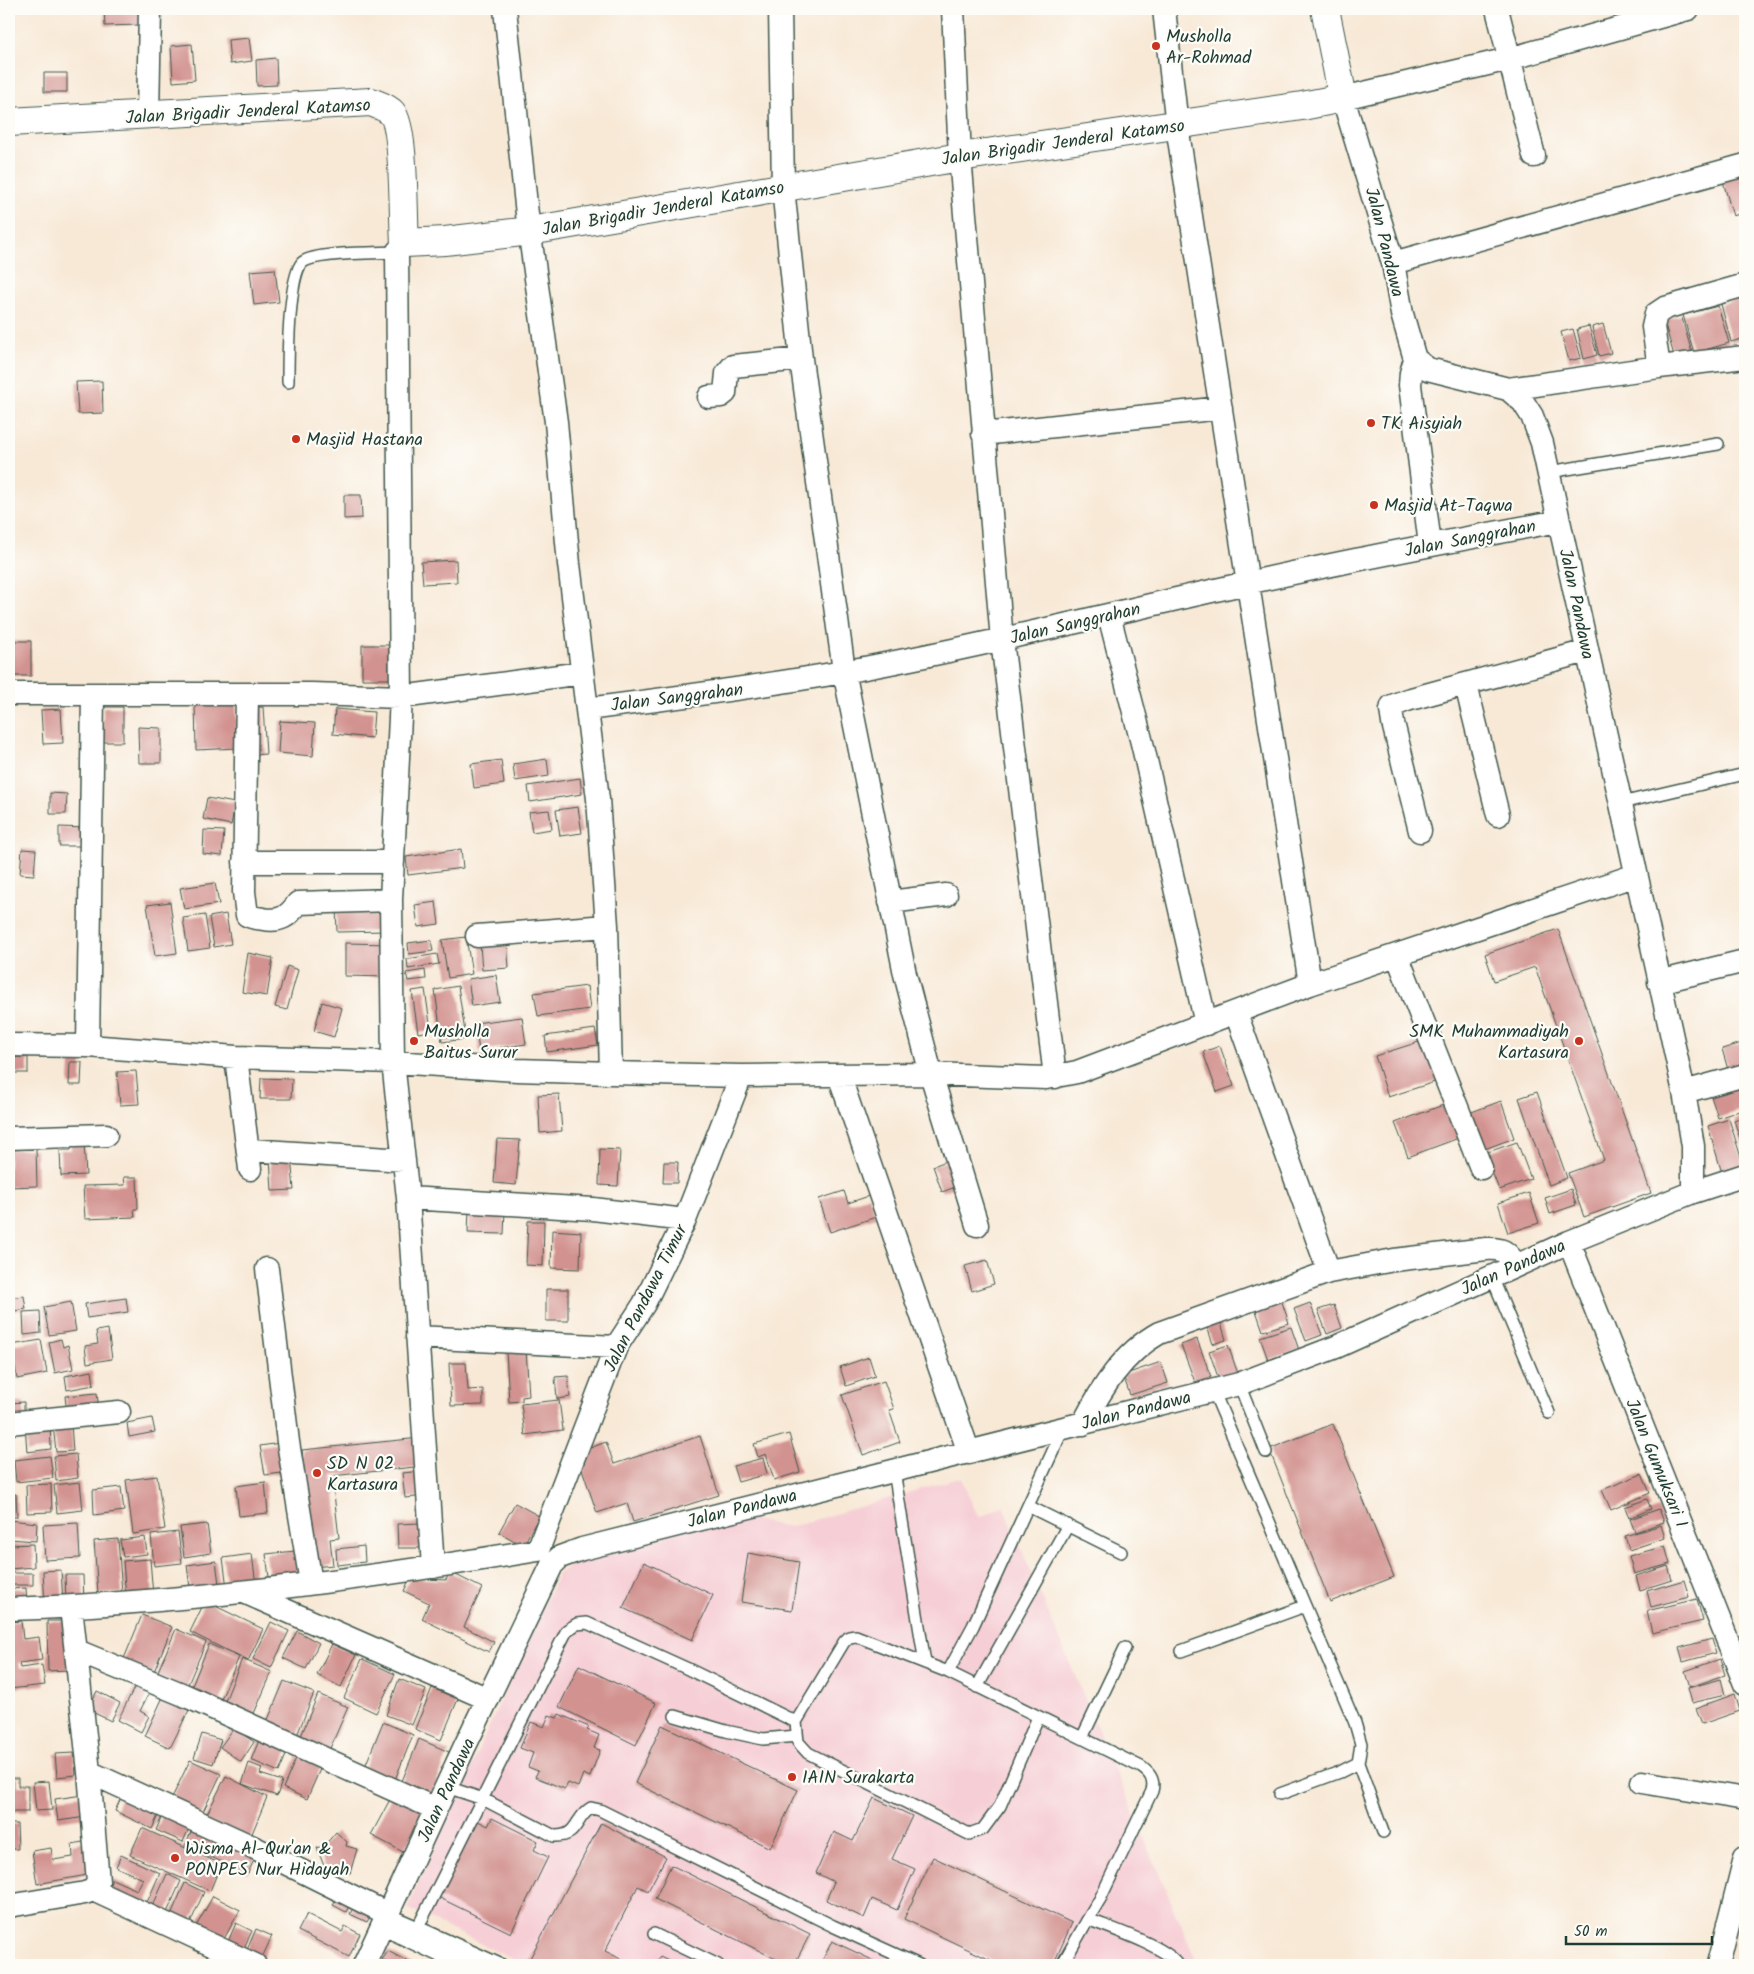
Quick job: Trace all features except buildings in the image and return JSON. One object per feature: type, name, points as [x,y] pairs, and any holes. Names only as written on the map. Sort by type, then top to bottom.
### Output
[{"type":"main road","points":[[1324,9],[1343,98]]},
{"type":"main road","name":"Jalan Brigadir Jenderal Katamso","points":[[9,122],[148,116],[371,102],[391,112],[400,136],[401,247],[530,231],[960,157],[1177,126],[1343,98]]},
{"type":"street","points":[[148,116],[150,9]]},
{"type":"street","points":[[505,9],[530,231],[556,422],[569,564],[598,798],[607,926],[611,1072]]},
{"type":"street","points":[[780,9],[783,188],[800,359],[844,671],[905,974],[932,1074],[977,1225]]},
{"type":"street","points":[[953,9],[960,157],[1002,640],[1055,1077]]},
{"type":"street","points":[[1164,9],[1177,126],[1310,984]]},
{"type":"street","points":[[1497,9],[1534,156]]},
{"type":"street","points":[[1343,98],[1509,59],[1660,13],[1688,9]]},
{"type":"street","name":"Jalan Pandawa","points":[[1343,98],[1393,263],[1402,314],[1415,359]]},
{"type":"street","points":[[1393,263],[1745,165]]},
{"type":"street","points":[[401,247],[401,697],[391,900],[393,1062],[408,1198],[433,1568]]},
{"type":"street","points":[[1658,367],[1654,327],[1656,314],[1664,308],[1745,285]]},
{"type":"street","points":[[1430,545],[1410,385],[1415,359],[1428,369],[1508,389],[1658,367],[1745,357]]},
{"type":"street","points":[[709,397],[721,396],[725,392],[727,373],[733,366],[800,359]]},
{"type":"street","name":"Jalan Pandawa","points":[[1508,389],[1523,402],[1532,416],[1550,472],[1587,651],[1684,1092],[1693,1146],[1693,1192]]},
{"type":"street","points":[[983,434],[1221,408]]},
{"type":"street","name":"Jalan Sanggrahan","points":[[587,709],[737,690],[844,671],[1002,640],[1248,583],[1430,545],[1559,521]]},
{"type":"street","points":[[1109,615],[1143,747],[1206,1024]]},
{"type":"street","points":[[1420,831],[1393,724],[1391,708],[1397,703],[1587,651]]},
{"type":"street","points":[[9,694],[247,694],[401,697],[582,673]]},
{"type":"street","points":[[1466,685],[1498,815]]},
{"type":"street","points":[[247,694],[244,862],[245,910],[247,915],[251,918],[274,921],[282,920],[298,903],[391,900]]},
{"type":"street","points":[[88,1046],[93,695]]},
{"type":"street","points":[[244,862],[392,862]]},
{"type":"street","points":[[9,1045],[88,1046],[236,1057],[393,1062],[517,1070],[741,1076],[932,1074],[1055,1077],[1102,1064],[1310,984],[1636,875]]},
{"type":"street","points":[[890,902],[946,895]]},
{"type":"street","points":[[477,936],[607,926]]},
{"type":"street","points":[[1397,955],[1481,1168]]},
{"type":"street","points":[[1659,982],[1745,961]]},
{"type":"street","points":[[1236,1012],[1329,1272]]},
{"type":"street","points":[[236,1057],[249,1160],[404,1160]]},
{"type":"street","points":[[839,1075],[969,1452]]},
{"type":"street","points":[[1684,1092],[1745,1075]]},
{"type":"street","name":"Jalan Pandawa Timur","points":[[547,1556],[616,1347],[644,1304],[685,1220],[741,1076]]},
{"type":"street","points":[[9,1138],[106,1135]]},
{"type":"street","name":"Jalan Pandawa","points":[[364,1965],[488,1699],[547,1556],[566,1554],[1239,1384],[1336,1348],[1569,1242],[1693,1192],[1745,1175]]},
{"type":"street","points":[[408,1198],[594,1210],[685,1220]]},
{"type":"street","name":"Jalan Gumuksari I","points":[[1569,1242],[1745,1684]]},
{"type":"street","points":[[1073,1426],[1097,1398],[1114,1372],[1150,1338],[1159,1333],[1329,1272],[1394,1260],[1498,1248],[1506,1252],[1517,1265]]},
{"type":"street","points":[[267,1269],[288,1442],[310,1583]]},
{"type":"street","points":[[417,1337],[616,1347]]},
{"type":"street","points":[[9,1423],[120,1412]]},
{"type":"street","points":[[9,1609],[170,1600],[547,1556]]},
{"type":"street","points":[[244,1592],[488,1699]]},
{"type":"street","points":[[9,1906],[85,1893],[93,1890],[97,1885],[98,1876],[89,1772],[71,1607]]},
{"type":"street","points":[[77,1651],[184,1695],[436,1809]]},
{"type":"street","points":[[89,1772],[255,1848],[471,1965]]},
{"type":"street","points":[[1642,1782],[1745,1799]]},
{"type":"street","points":[[1718,1965],[1740,1904],[1745,1858]]},
{"type":"street","points":[[93,1890],[255,1965]]},
{"type":"lane","points":[[288,382],[293,287],[297,271],[302,262],[326,256],[401,247]]},
{"type":"lane","points":[[1550,472],[1718,444]]},
{"type":"lane","points":[[1622,804],[1745,774]]},
{"type":"lane","points":[[1492,1277],[1549,1413]]},
{"type":"lane","points":[[1239,1384],[1266,1452]]},
{"type":"lane","points":[[1213,1390],[1355,1723],[1361,1744],[1358,1763],[1384,1832]]},
{"type":"lane","points":[[948,1672],[973,1626],[1028,1506],[1073,1426]]},
{"type":"lane","points":[[894,1471],[925,1663]]},
{"type":"lane","points":[[1028,1506],[1121,1552]]},
{"type":"lane","points":[[977,1687],[1068,1525]]},
{"type":"lane","points":[[1181,1651],[1305,1606]]},
{"type":"lane","points":[[418,1927],[567,1630],[580,1624],[592,1623],[796,1722]]},
{"type":"lane","points":[[1038,1717],[1000,1806],[983,1829],[969,1834],[808,1753],[797,1736],[796,1722],[844,1642],[849,1637],[856,1636],[948,1672],[1144,1769],[1150,1774],[1154,1784],[1148,1800],[1100,1899],[1062,1965]]},
{"type":"lane","points":[[1082,1738],[1125,1648]]},
{"type":"lane","points":[[675,1716],[726,1731],[763,1739],[797,1736]]},
{"type":"lane","points":[[1280,1794],[1340,1772],[1358,1763]]},
{"type":"lane","points":[[447,1787],[483,1799],[554,1836],[563,1836],[570,1833],[586,1811],[591,1808],[600,1810],[824,1922],[919,1965]]},
{"type":"lane","points":[[386,1919],[418,1927],[502,1965]]},
{"type":"lane","points":[[1088,1919],[1161,1949],[1172,1956],[1178,1965]]},
{"type":"lane","points":[[654,1934],[718,1965]]},
{"type":"shaded area","name":"IAIN Surakarta","points":[[962,1477],[964,1486],[979,1518],[1003,1506],[1198,1965],[524,1965],[407,1908],[558,1574],[593,1547],[722,1514],[790,1527]]},
{"type":"place","name":"Musholla Ar-Rohmad","points":[[1156,46]]},
{"type":"place","name":"TK Aisyiah","points":[[1371,423]]},
{"type":"place","name":"Masjid Hastana","points":[[296,439]]},
{"type":"place","name":"Masjid At-Taqwa","points":[[1374,505]]},
{"type":"place","name":"Musholla Baitus Surur","points":[[414,1041]]},
{"type":"place","name":"SMK Muhammadiyah Kartasura","points":[[1579,1041]]},
{"type":"place","name":"SD N 02 Kartasura","points":[[317,1473]]},
{"type":"place","name":"IAIN Surakarta","points":[[792,1777]]},
{"type":"place","name":"Wisma Al-Qur'an & PONPES Nur Hidayah","points":[[175,1858]]}]
